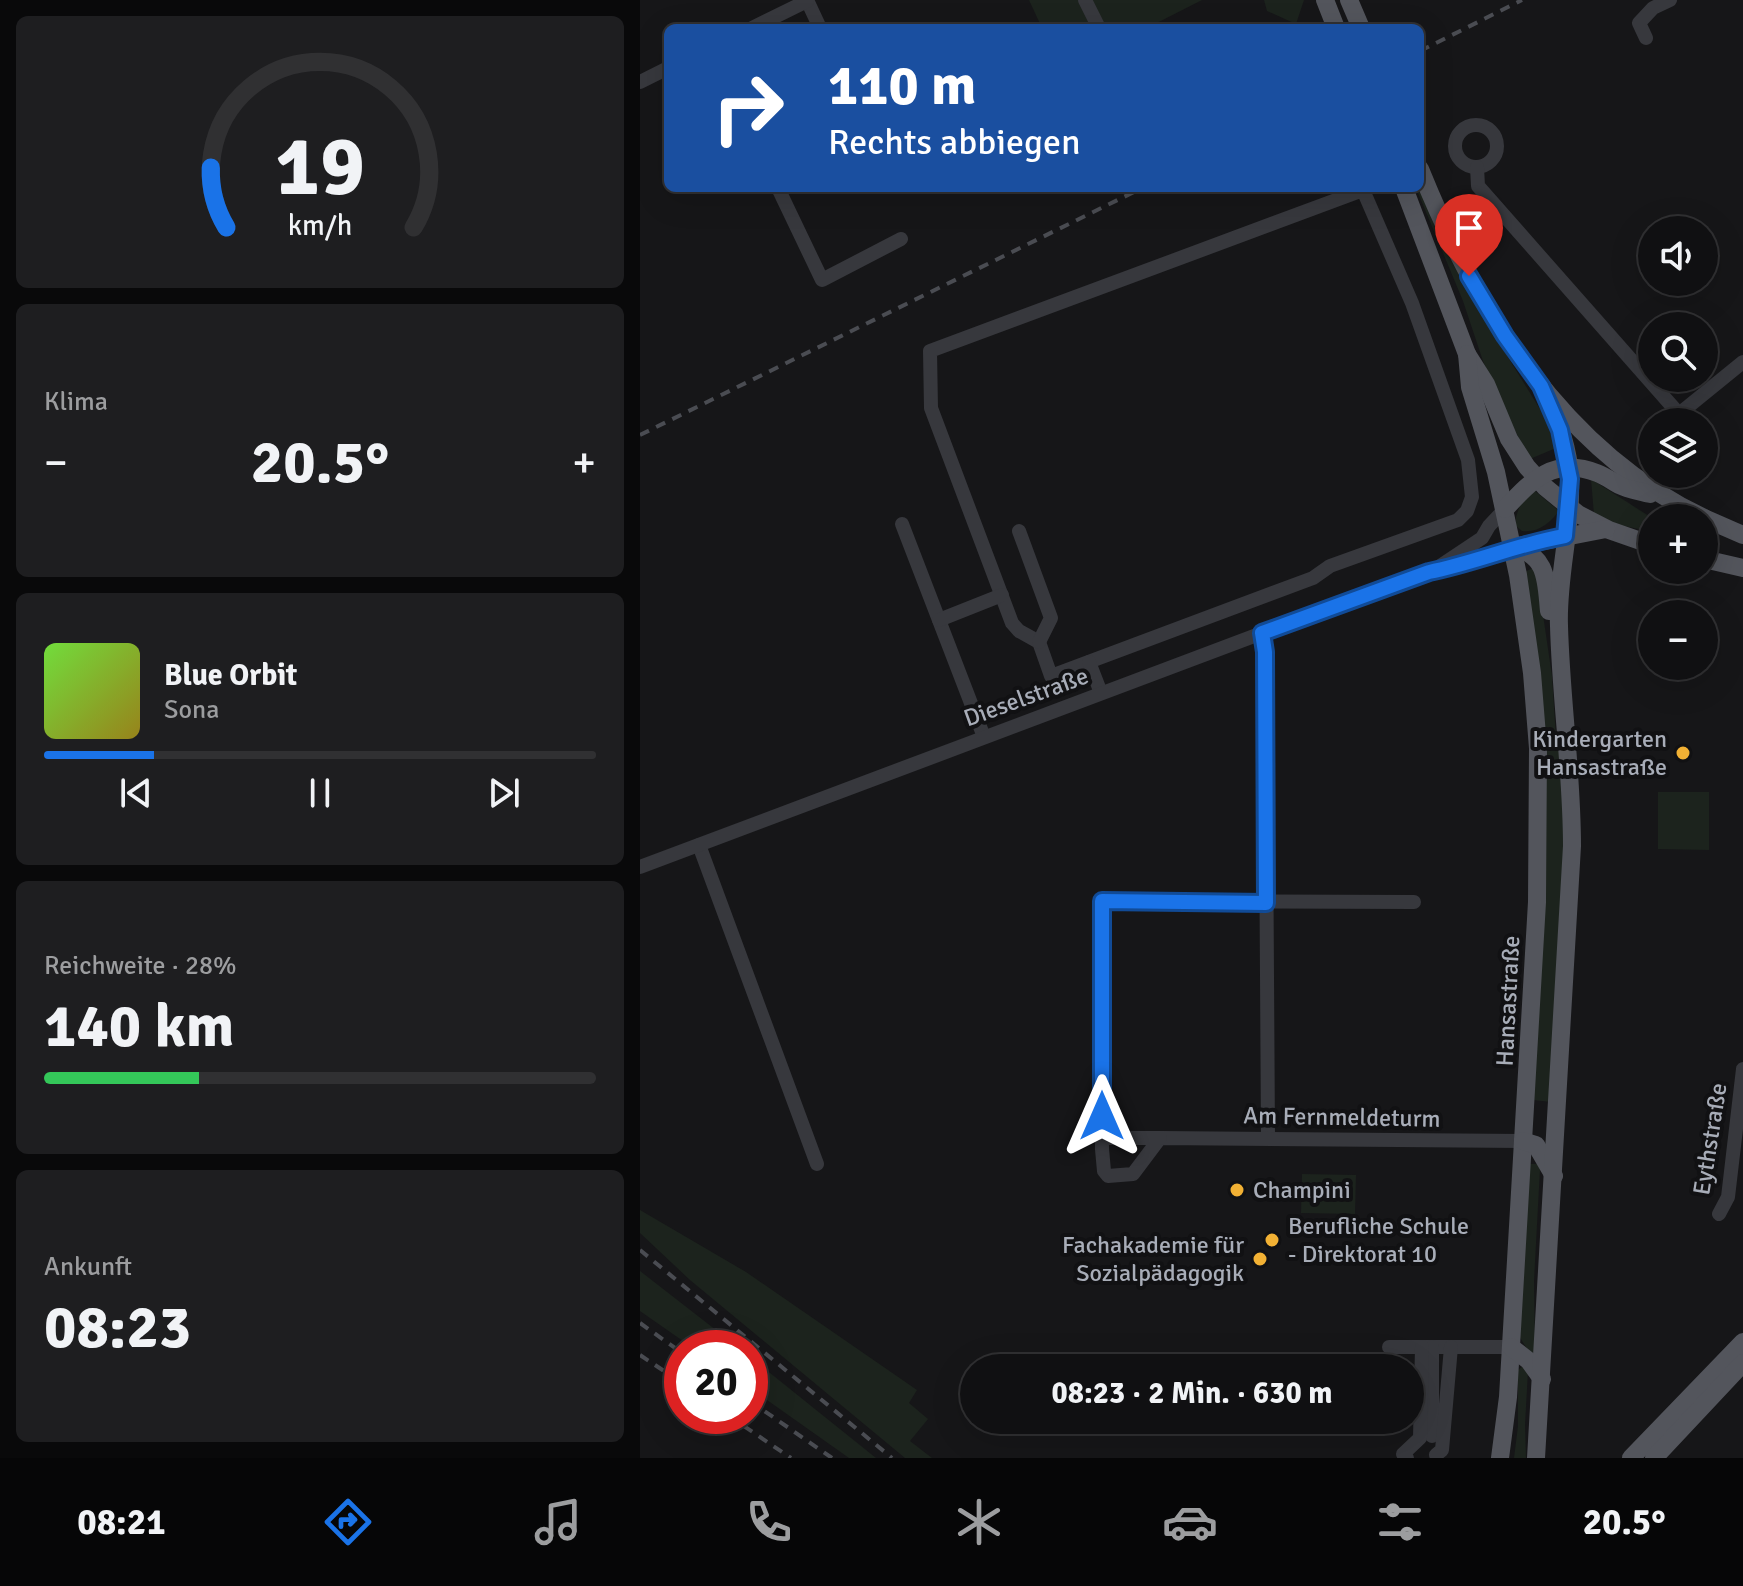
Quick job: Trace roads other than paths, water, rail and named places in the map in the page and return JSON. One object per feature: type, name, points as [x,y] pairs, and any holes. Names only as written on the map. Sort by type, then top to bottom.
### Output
[{"type":"main road","points":[[1325,0],[1334,24]]},
{"type":"main road","points":[[1349,0],[1359,24]]},
{"type":"main road","points":[[1424,178],[1469,276],[1505,336],[1541,386],[1592,442],[1630,473],[1677,504]]},
{"type":"main road","points":[[1406,192],[1467,354],[1486,384],[1509,439],[1536,478],[1568,507],[1606,529],[1638,540]]},
{"type":"main road","name":"Hansastraße","points":[[1467,354],[1470,387],[1513,547],[1532,673],[1539,781],[1537,914],[1511,1347],[1500,1458]]},
{"type":"main road","points":[[1540,1454],[1572,846],[1571,765],[1560,648],[1559,589],[1569,468],[1560,430],[1541,386]]},
{"type":"main road","points":[[1505,509],[1536,478],[1555,469],[1569,468],[1597,473],[1622,486],[1669,500]]},
{"type":"main road","points":[[1718,524],[1743,535]]},
{"type":"main road","points":[[1513,547],[1606,529]]},
{"type":"main road","points":[[1513,547],[1530,552],[1542,567],[1549,614],[1560,648]]},
{"type":"main road","points":[[1718,562],[1743,568]]},
{"type":"main road","points":[[1523,1141],[1536,1145],[1554,1176]]},
{"type":"main road","points":[[1631,1458],[1743,1342]]},
{"type":"main road","points":[[1511,1347],[1529,1361],[1542,1379]]},
{"type":"main road","points":[[1654,1458],[1743,1363]]},
{"type":"street","points":[[760,24],[807,0],[818,24]]},
{"type":"street","points":[[1085,0],[1097,24]]},
{"type":"street","points":[[1646,38],[1639,23],[1653,8],[1670,0]]},
{"type":"street","points":[[640,82],[664,70]]},
{"type":"street","points":[[1477,167],[1478,186],[1679,414],[1743,364]]},
{"type":"street","points":[[780,192],[822,280],[901,239]]},
{"type":"street","points":[[1355,192],[930,351],[931,408],[1012,623],[1019,631],[1039,642],[1051,676],[1313,578],[1330,566],[1458,520],[1467,511],[1472,497],[1468,460],[1412,303],[1364,192]]},
{"type":"street","name":"Dieselstraße","points":[[1429,572],[1482,538],[1505,509]]},
{"type":"street","points":[[902,524],[984,737]]},
{"type":"street","points":[[1019,531],[1051,618],[1039,642]]},
{"type":"street","points":[[1482,538],[1513,547]]},
{"type":"street","name":"Dieselstraße","points":[[640,867],[1262,633],[1429,572],[1451,568],[1513,547]]},
{"type":"street","points":[[939,620],[1002,595]]},
{"type":"street","points":[[1262,633],[1265,652],[1268,1138]]},
{"type":"street","points":[[1089,662],[1101,693]]},
{"type":"street","points":[[699,845],[817,1164]]},
{"type":"street","points":[[1160,1138],[1133,1174],[1108,1176],[1104,1171],[1102,901],[1414,902]]},
{"type":"street","name":"Eythstraße","points":[[1719,1214],[1728,1197],[1743,1069]]},
{"type":"street","name":"Am Fernmeldeturm","points":[[1102,1138],[1523,1141]]},
{"type":"street","points":[[1389,1347],[1511,1347]]},
{"type":"street","points":[[1427,1347],[1426,1437],[1434,1457],[1442,1450],[1451,1347]]},
{"type":"street","points":[[1407,1458],[1403,1454],[1426,1437]]},
{"type":"railway","points":[[1424,49],[1522,0]]},
{"type":"railway","points":[[640,435],[1134,192]]},
{"type":"railway","points":[[640,1250],[892,1458]]},
{"type":"railway","points":[[640,1323],[664,1340]]},
{"type":"railway","points":[[640,1355],[664,1371]]},
{"type":"railway","points":[[768,1414],[832,1458]]},
{"type":"railway","points":[[756,1434],[791,1458]]},
{"type":"place","name":"Kindergarten Hansastraße","points":[[1683,753]]},
{"type":"place","name":"Champini","points":[[1237,1190]]},
{"type":"place","name":"Berufliche Schule - Direktorat 10","points":[[1272,1240]]},
{"type":"place","name":"Fachakademie für Sozialpädagogik","points":[[1260,1259]]}]
